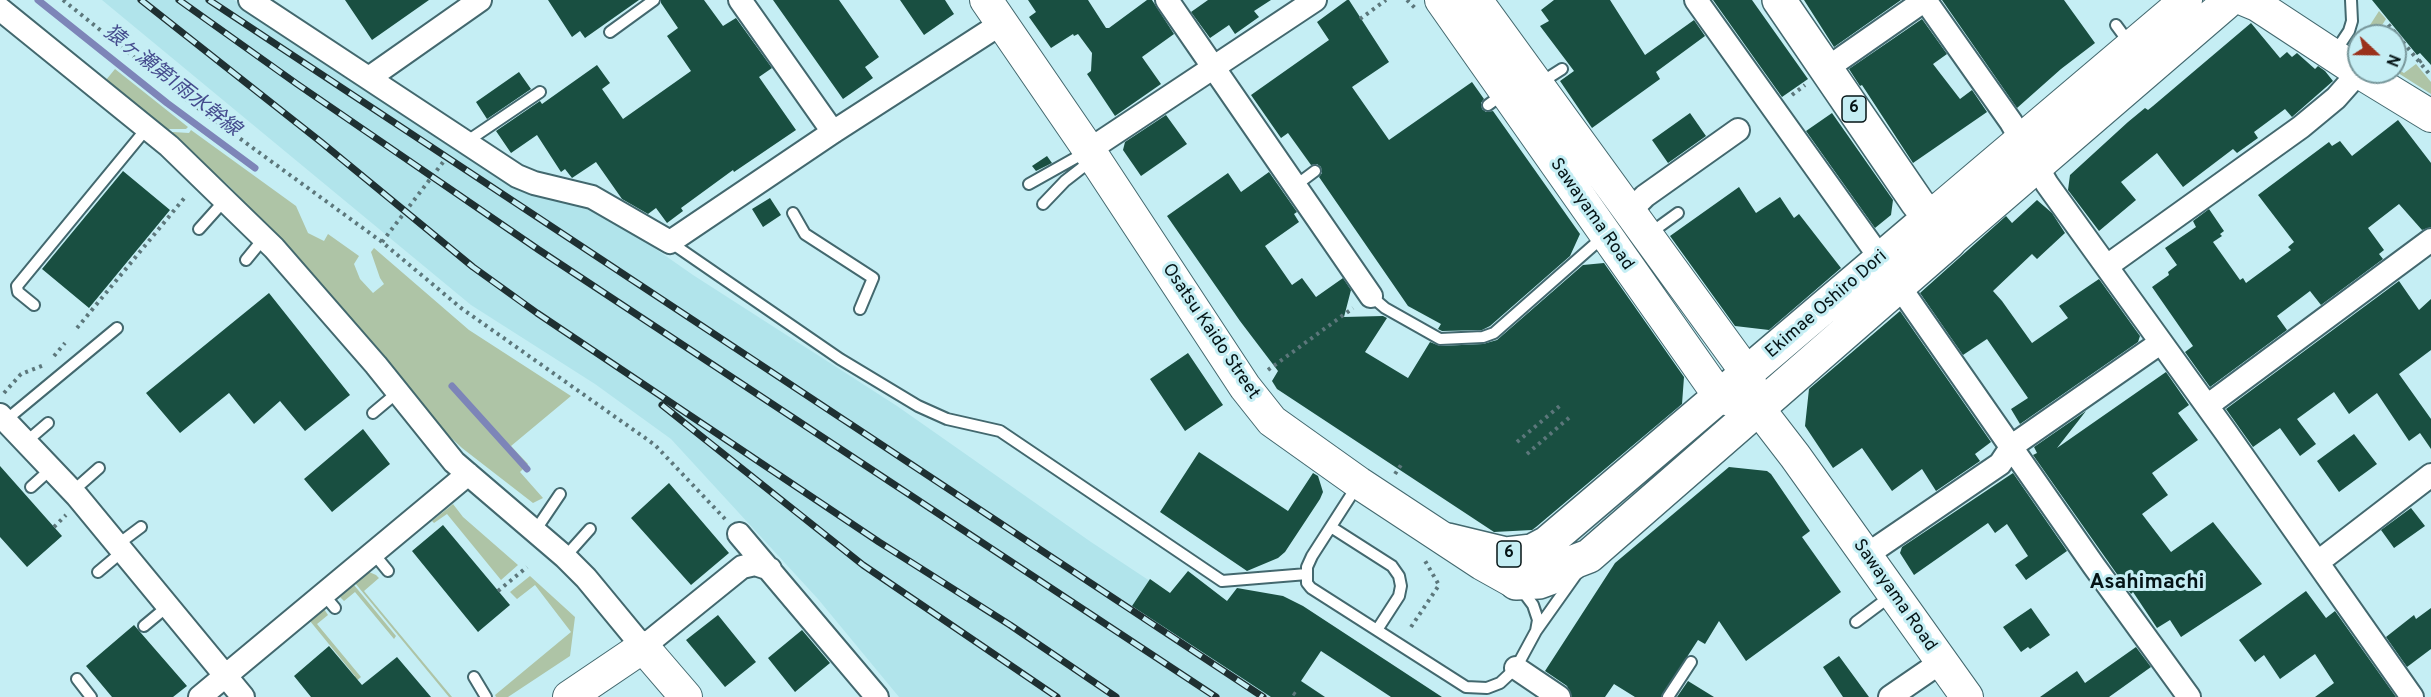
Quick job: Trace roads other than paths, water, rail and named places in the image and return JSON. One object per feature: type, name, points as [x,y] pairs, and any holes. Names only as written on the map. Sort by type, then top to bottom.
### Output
[{"type":"main road","name":"6","points":[[1779,0],[1939,230]]},
{"type":"main road","name":"Ekimae Oshiro Dori","points":[[1448,540],[1506,554],[1532,551],[1564,530],[1881,259],[1939,230]]},
{"type":"main road","name":"Ekimae Oshiro Dori","points":[[1516,583],[1539,582],[1550,578],[1576,561],[1589,556],[1899,286],[1939,230]]},
{"type":"street","points":[[250,0],[517,176],[534,183],[592,196],[670,242],[924,68],[994,11]]},
{"type":"street","points":[[740,0],[833,132]]},
{"type":"street","points":[[1167,0],[1371,296]]},
{"type":"street","points":[[1092,154],[1213,67],[1315,0]]},
{"type":"street","name":"Sawayama Road","points":[[1441,0],[1497,99],[1623,226],[1747,374],[1758,408],[1795,456],[1967,697]]},
{"type":"street","name":"Sawayama Road","points":[[1476,0],[1550,77],[1596,159],[1623,226],[1719,397]]},
{"type":"street","points":[[1696,0],[1881,259]]},
{"type":"street","points":[[1826,69],[1925,0],[2029,152],[2047,184],[2207,406],[2222,433],[2268,498],[2314,552],[2412,697]]},
{"type":"street","name":"Ekimae Oshiro Dori","points":[[2029,152],[2124,35],[2186,0]]},
{"type":"street","name":"Ekimae Oshiro Dori","points":[[1939,230],[2029,152],[2230,0]]},
{"type":"street","points":[[2246,0],[2258,5],[2347,64]]},
{"type":"street","points":[[0,9],[169,146],[264,238],[398,392],[454,462],[565,557],[586,578],[686,697]]},
{"type":"street","points":[[369,78],[426,45],[468,9]]},
{"type":"street","name":"Osatsu Kaido Street","points":[[994,11],[1092,154],[1245,387],[1272,421],[1359,483],[1482,564],[1516,583]]},
{"type":"street","points":[[2107,266],[2301,127],[2336,98],[2348,84]]},
{"type":"street","points":[[2379,84],[2431,116]]},
{"type":"street","points":[[1623,226],[1645,196],[1737,128]]},
{"type":"street","points":[[2207,406],[2431,240]]},
{"type":"street","points":[[1899,286],[2012,446],[2093,567],[2179,683]]},
{"type":"street","points":[[1865,556],[2000,464],[2012,446],[2160,343]]},
{"type":"street","points":[[1719,397],[1758,408]]},
{"type":"street","points":[[3,409],[27,441],[73,491],[243,697]]},
{"type":"street","points":[[200,697],[270,633],[321,599],[344,573],[374,554],[390,534],[468,474]]},
{"type":"street","points":[[2314,552],[2431,475]]},
{"type":"street","points":[[739,534],[873,696]]},
{"type":"street","points":[[569,697],[643,647],[731,582],[742,567],[755,564],[770,569]]},
{"type":"street","points":[[1890,697],[1941,662]]},
{"type":"street","points":[[1516,668],[1559,697]]},
{"type":"lane","points":[[610,32],[654,0]]},
{"type":"lane","points":[[2333,55],[2349,31],[2352,21],[2350,0]]},
{"type":"lane","points":[[461,140],[540,92]]},
{"type":"lane","points":[[34,305],[18,292],[17,286],[147,129]]},
{"type":"lane","points":[[1029,184],[1092,154]]},
{"type":"lane","points":[[1042,204],[1092,154]]},
{"type":"lane","points":[[1295,186],[1315,171]]},
{"type":"lane","points":[[199,228],[225,200]]},
{"type":"lane","points":[[793,213],[805,234],[873,278],[860,309]]},
{"type":"lane","points":[[1371,296],[1385,308],[1440,339],[1483,337],[1494,333],[1623,226],[1678,213]]},
{"type":"lane","points":[[246,260],[264,238]]},
{"type":"lane","points":[[670,242],[840,359],[918,406],[947,419],[1000,431],[1222,581],[1307,574]]},
{"type":"lane","points":[[3,409],[117,328]]},
{"type":"lane","points":[[373,412],[398,392]]},
{"type":"lane","points":[[27,441],[48,423]]},
{"type":"lane","points":[[31,488],[52,468]]},
{"type":"lane","points":[[73,491],[99,468]]},
{"type":"lane","points":[[1359,483],[1312,556],[1307,583],[1311,588],[1466,687],[1487,688],[1500,682],[1516,668],[1536,632],[1589,556]]},
{"type":"lane","points":[[534,531],[560,494]]},
{"type":"lane","points":[[98,572],[141,527]]},
{"type":"lane","points":[[1331,527],[1392,566],[1399,576],[1401,586],[1399,596],[1377,630]]},
{"type":"lane","points":[[565,557],[590,530]]},
{"type":"lane","points":[[374,554],[388,571]]},
{"type":"lane","points":[[1516,583],[1533,605],[1538,620],[1536,632]]},
{"type":"lane","points":[[1857,622],[1892,595]]},
{"type":"lane","points":[[144,627],[168,606]]},
{"type":"lane","points":[[1668,697],[1691,662]]},
{"type":"lane","points":[[474,677],[486,697]]},
{"type":"lane","points":[[76,679],[91,697]]},
{"type":"waterway","name":"猿ヶ瀬第1雨水幹線","points":[[38,0],[167,103],[255,168]]},
{"type":"waterway","name":"猿ヶ瀬第1雨水幹線","points":[[452,386],[527,469]]},
{"type":"railway","points":[[141,0],[321,142],[473,267],[537,313],[879,542],[1010,625],[1116,697]]},
{"type":"railway","points":[[179,0],[539,250],[1216,697]]},
{"type":"railway","points":[[209,0],[1263,697]]},
{"type":"railway","points":[[662,405],[863,565],[1057,697]]},
{"type":"district","name":"Asahimachi","points":[[2147,584]]}]
